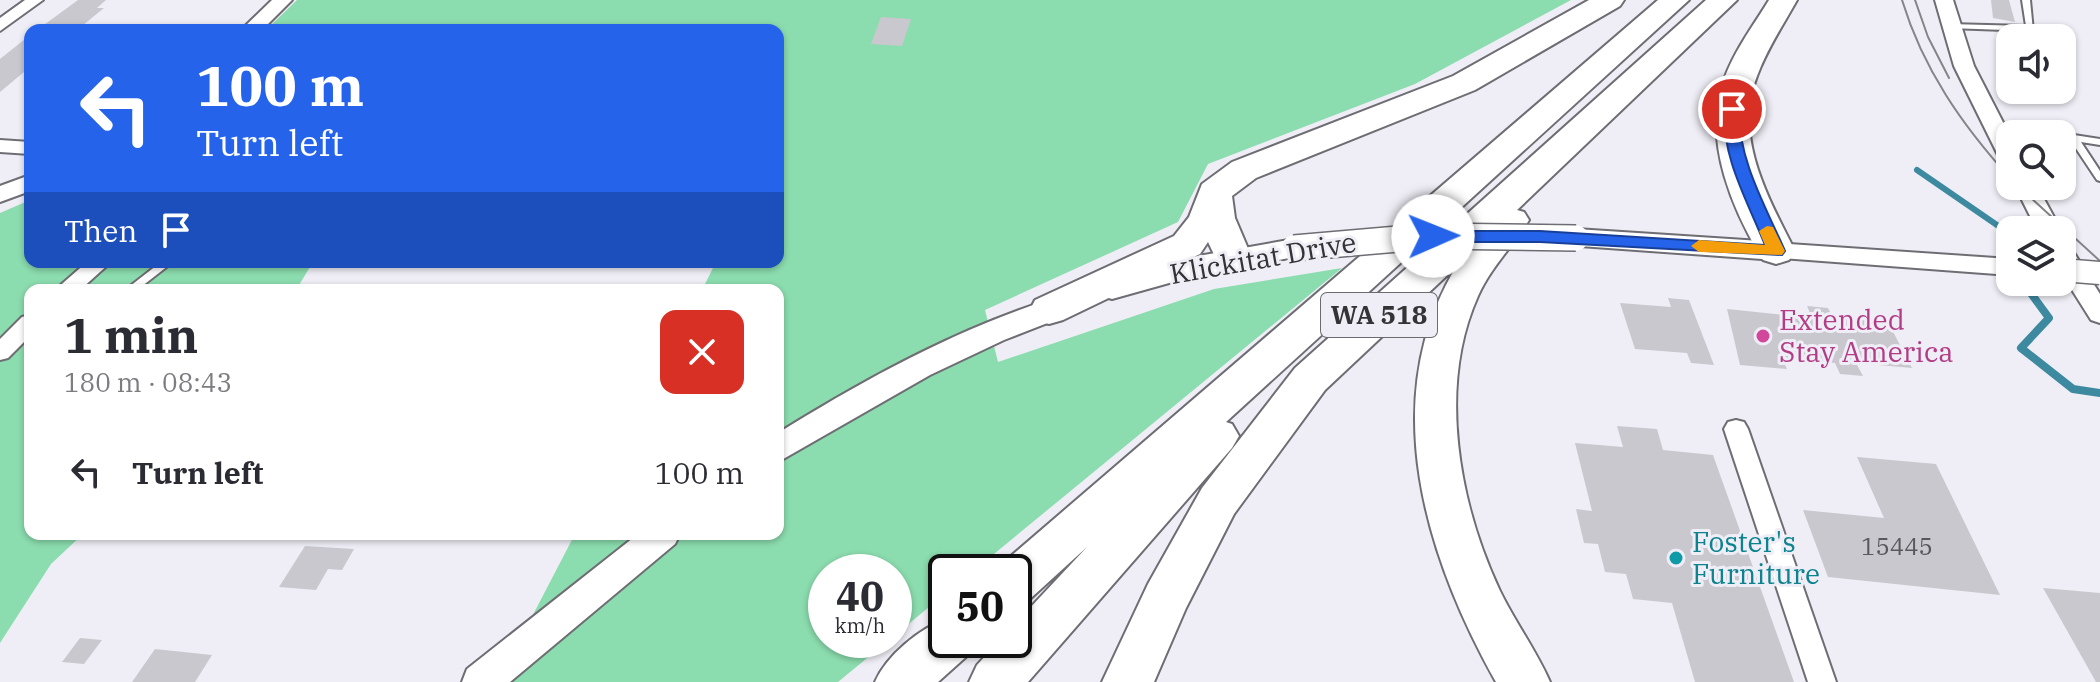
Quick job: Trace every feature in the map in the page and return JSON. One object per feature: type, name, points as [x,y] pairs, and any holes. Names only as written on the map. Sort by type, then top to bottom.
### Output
[{"type":"highway","points":[[1049,310],[1187,245],[1206,220],[1214,192],[1244,170],[1464,83],[1610,0]]},
{"type":"highway","points":[[1776,251],[1744,180],[1731,132],[1737,85],[1783,0]]},
{"type":"highway","points":[[1524,682],[1469,577],[1444,501],[1435,430],[1439,368],[1453,311],[1480,257],[1703,4]]},
{"type":"highway","name":"WA 518","points":[[1032,567],[1346,294],[1703,4]]},
{"type":"highway","name":"WA 518","points":[[1128,682],[1165,599],[1218,501],[1310,379],[1703,4]]},
{"type":"highway","points":[[1214,192],[1217,218],[1233,258]]},
{"type":"highway","points":[[995,682],[1346,294]]},
{"type":"highway","points":[[901,682],[928,658]]},
{"type":"main road","name":"Klickitat Drive","points":[[784,445],[909,372],[1049,310],[1125,285],[1233,258],[1294,248],[1433,236],[1576,238],[1776,251]]},
{"type":"main road","points":[[481,682],[656,540]]},
{"type":"street","points":[[0,26],[35,0]]},
{"type":"street","points":[[257,24],[283,0]]},
{"type":"street","points":[[1944,0],[1949,25],[1964,66],[1996,129]]},
{"type":"street","points":[[0,146],[24,148]]},
{"type":"street","points":[[0,195],[24,185]]},
{"type":"street","name":"Klickitat Drive","points":[[1776,251],[1996,266]]},
{"type":"street","points":[[74,284],[94,268]]},
{"type":"street","points":[[2076,271],[2100,273]]},
{"type":"street","points":[[2076,276],[2100,314]]},
{"type":"street","points":[[1736,429],[1822,682]]},
{"type":"lane","points":[[1949,25],[2030,29],[2026,0]]},
{"type":"lane","points":[[2100,142],[2074,138],[2100,178]]},
{"type":"lane","points":[[138,284],[160,268]]},
{"type":"green space","points":[[297,0],[1571,0],[1415,84],[1208,164],[1178,222],[985,310],[998,362],[1214,289],[1342,268],[994,554],[928,554],[928,608],[912,621],[912,554],[808,554],[808,658],[867,658],[838,682],[498,682],[572,540],[784,540],[784,284],[705,284],[713,268],[784,268],[784,24],[272,24]]},
{"type":"green space","points":[[24,203],[24,268],[309,268],[300,284],[24,284],[24,540],[77,540],[51,564],[0,643],[0,213]]},
{"type":"building","points":[[78,0],[106,0],[97,8],[104,8],[84,24],[45,24]]},
{"type":"building","points":[[1991,0],[2009,0],[2015,22],[1993,18]]},
{"type":"building","points":[[881,17],[911,19],[902,46],[871,44]]},
{"type":"building","points":[[24,40],[24,72],[0,92],[0,59]]},
{"type":"building","points":[[1668,298],[1689,300],[1714,365],[1691,363],[1687,353],[1635,349],[1620,303],[1671,307]]},
{"type":"building","name":"Extended Stay America","points":[[1807,306],[1828,308],[1833,318],[1888,322],[1912,368],[1856,363],[1863,376],[1840,374],[1835,363],[1782,358],[1787,369],[1740,365],[1727,309],[1812,318]]},
{"type":"building","name":"Foster's Furniture","points":[[1617,426],[1657,429],[1663,450],[1713,455],[1794,682],[1695,682],[1672,603],[1633,599],[1626,574],[1605,572],[1598,544],[1584,543],[1576,509],[1592,511],[1575,443],[1623,447]]},
{"type":"building","points":[[1857,457],[1936,464],[2000,595],[1828,577],[1803,510],[1884,518]]},
{"type":"building","points":[[305,546],[354,549],[342,570],[328,569],[316,590],[279,587]]},
{"type":"building","points":[[2043,588],[2100,593],[2100,682],[2096,682]]},
{"type":"building","points":[[80,638],[102,640],[84,664],[62,662]]},
{"type":"building","points":[[155,649],[212,655],[195,682],[132,682]]},
{"type":"waterway","points":[[1917,170],[1996,224]]},
{"type":"waterway","points":[[2033,296],[2049,318],[2021,348],[2073,389],[2100,393]]},
{"type":"tram line","points":[[1902,0],[1933,73],[1960,117],[1996,162]]},
{"type":"tram line","points":[[1915,0],[1928,37],[1949,78]]},
{"type":"tram line","points":[[2033,200],[2100,261]]},
{"type":"slow traffic","points":[[1699,246],[1776,251],[1767,231]]},
{"type":"place","name":"Extended Stay America","points":[[1763,336]]},
{"type":"place","name":"Foster's Furniture","points":[[1676,558]]},
{"type":"route","points":[[1433,236],[1540,236],[1776,251],[1736,157],[1731,132],[1732,109]]}]
